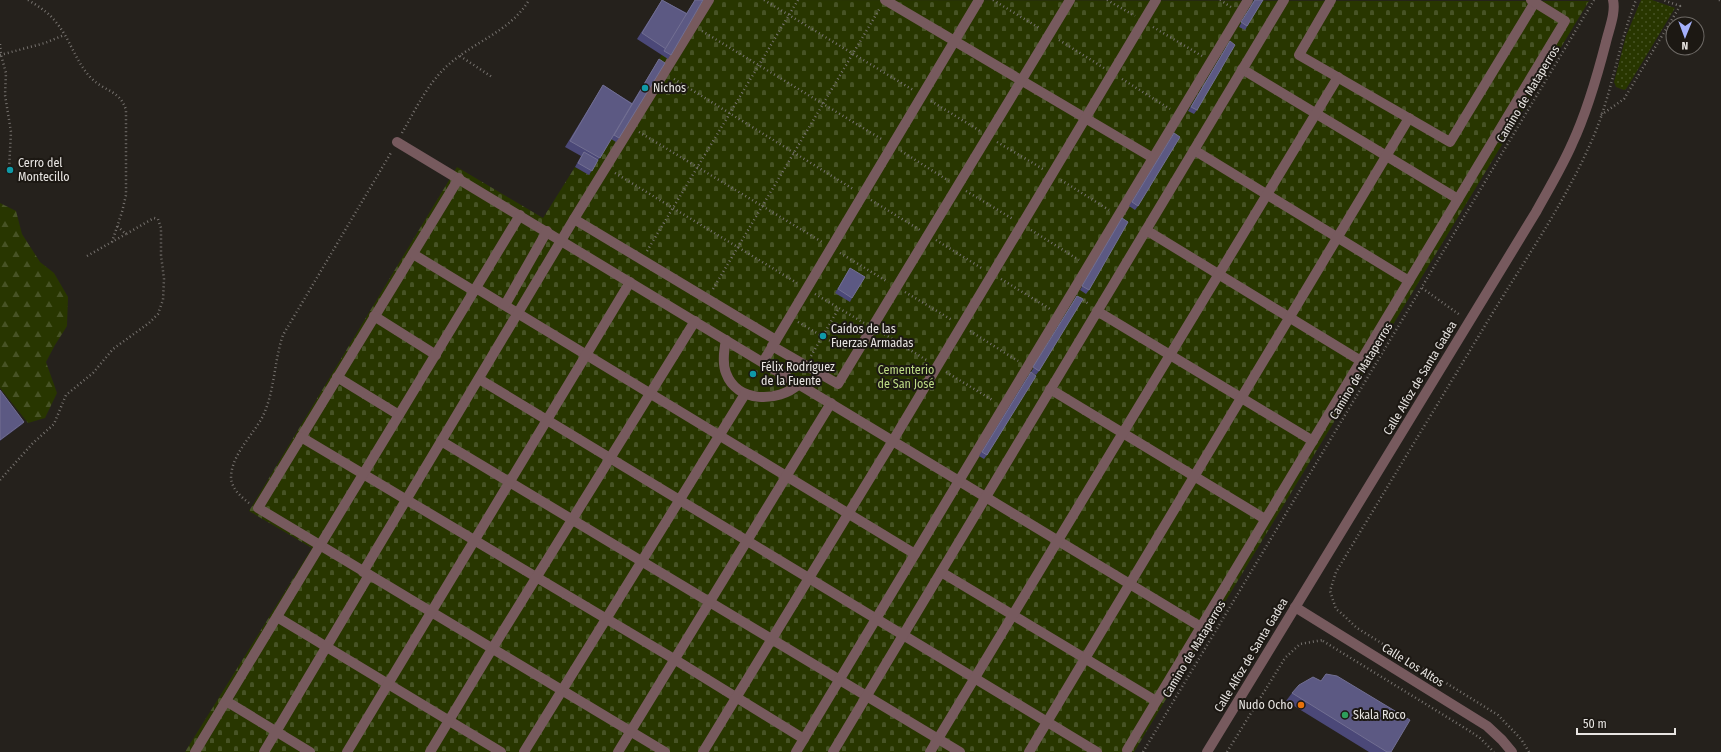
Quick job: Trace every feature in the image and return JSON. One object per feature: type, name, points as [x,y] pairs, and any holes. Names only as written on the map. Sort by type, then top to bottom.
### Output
[{"type":"street","points":[[264,752],[326,647],[406,499],[563,241],[574,219],[709,0]]},
{"type":"street","points":[[885,0],[1153,158]]},
{"type":"street","points":[[763,362],[979,0]]},
{"type":"street","points":[[574,219],[707,299],[806,365],[838,384],[1070,0]]},
{"type":"street","points":[[703,752],[892,442],[1156,0]]},
{"type":"street","points":[[796,752],[1248,0]]},
{"type":"street","points":[[833,752],[1284,0]]},
{"type":"street","points":[[1127,750],[1565,21],[1533,1],[1450,142],[1299,55],[1331,0]]},
{"type":"street","name":"Calle Alfoz de Santa Gadea","points":[[1207,752],[1536,212],[1572,144],[1586,111],[1599,69],[1613,14],[1613,0]]},
{"type":"street","points":[[1242,69],[1458,199]]},
{"type":"street","points":[[930,752],[1338,77]]},
{"type":"street","points":[[1029,752],[1409,118]]},
{"type":"street","points":[[397,142],[547,231],[831,403],[892,442],[986,496],[1201,627]]},
{"type":"street","points":[[1194,150],[1409,281]]},
{"type":"street","points":[[459,178],[258,508],[665,752]]},
{"type":"street","points":[[195,752],[520,215]]},
{"type":"street","points":[[1146,230],[1361,361]]},
{"type":"street","points":[[505,305],[547,231]]},
{"type":"street","points":[[413,254],[505,305],[915,554]]},
{"type":"street","points":[[346,752],[630,282]]},
{"type":"street","points":[[1098,310],[1313,441]]},
{"type":"street","points":[[374,316],[436,355]]},
{"type":"street","points":[[430,752],[536,577],[695,321]]},
{"type":"street","points":[[726,340],[724,360],[726,373],[734,385],[745,394],[762,397],[775,396],[792,390],[799,384]]},
{"type":"street","points":[[337,377],[399,415]]},
{"type":"street","points":[[479,379],[1097,752]]},
{"type":"street","points":[[1050,389],[1266,519]]},
{"type":"street","points":[[524,752],[745,394]]},
{"type":"street","points":[[618,752],[831,403]]},
{"type":"street","points":[[301,437],[674,659],[804,739]]},
{"type":"street","points":[[441,441],[960,752]]},
{"type":"street","points":[[941,572],[1156,701]]},
{"type":"street","name":"Calle Los Altos","points":[[1296,607],[1487,726],[1512,752]]},
{"type":"street","points":[[277,617],[501,752]]},
{"type":"street","points":[[226,702],[310,752]]},
{"type":"path","points":[[28,0],[48,14],[56,22],[78,60],[90,76],[98,85],[119,97],[126,110],[126,195],[112,242]]},
{"type":"path","points":[[258,508],[249,504],[242,497],[234,487],[232,478],[234,465],[240,451],[263,416],[268,403],[274,379],[279,347],[283,335],[424,94],[442,71],[460,56],[516,18],[529,0]]},
{"type":"path","points":[[764,0],[1118,215]]},
{"type":"path","points":[[642,260],[798,0]]},
{"type":"path","points":[[707,299],[885,0]]},
{"type":"path","points":[[993,0],[1179,114]]},
{"type":"path","points":[[1107,0],[1211,62]]},
{"type":"path","name":"Camino de Mataperros","points":[[1143,752],[1594,0]]},
{"type":"path","points":[[1601,116],[1624,99],[1680,6],[1663,0]]},
{"type":"path","points":[[0,55],[45,43],[64,35]]},
{"type":"path","points":[[0,44],[0,55],[6,73],[5,95],[11,132],[9,169]]},
{"type":"path","points":[[460,56],[492,77]]},
{"type":"path","points":[[0,480],[32,444],[54,424],[66,395],[93,373],[113,349],[149,323],[158,314],[164,300],[161,228],[158,219],[154,218],[87,256]]},
{"type":"path","points":[[117,226],[126,234]]},
{"type":"path","points":[[1422,288],[1469,322]]},
{"type":"path","points":[[1072,293],[1098,310]]},
{"type":"path","points":[[806,365],[839,308]]},
{"type":"path","points":[[789,317],[855,355]]},
{"type":"path","points":[[1323,641],[1341,613],[1357,628],[1498,715],[1521,739],[1529,752]]},
{"type":"path","points":[[1227,752],[1285,658],[1300,644],[1317,640],[1323,641],[1468,730],[1480,738],[1494,752]]},
{"type":"green space","name":"Cementerio de San José","points":[[695,0],[1589,1],[1134,752],[185,752],[312,548],[249,511],[457,167],[543,218],[575,167],[589,175]]},
{"type":"green space","points":[[1641,0],[1652,0],[1675,8],[1670,16],[1665,16],[1665,25],[1624,90],[1616,87],[1614,82],[1626,36]]},
{"type":"green space","points":[[0,203],[16,211],[22,234],[40,262],[54,273],[68,297],[67,326],[46,362],[57,393],[45,418],[28,423],[0,388]]},
{"type":"building","points":[[662,0],[687,14],[666,49],[642,33]]},
{"type":"building","name":"Nichos","points":[[695,0],[703,0],[671,55],[664,51]]},
{"type":"building","points":[[1255,0],[1263,0],[1247,26],[1241,22]]},
{"type":"building","points":[[1230,41],[1235,45],[1197,110],[1191,107]]},
{"type":"building","name":"Nichos","points":[[659,59],[665,63],[619,138],[614,135]]},
{"type":"building","points":[[603,85],[632,104],[600,158],[570,141]]},
{"type":"building","points":[[1174,133],[1180,137],[1138,206],[1132,202]]},
{"type":"building","points":[[584,152],[598,160],[592,171],[578,163]]},
{"type":"building","points":[[1122,218],[1128,222],[1089,290],[1082,286]]},
{"type":"building","points":[[850,268],[865,277],[852,298],[838,289]]},
{"type":"building","points":[[1077,296],[1083,299],[1039,371],[1033,367]]},
{"type":"building","points":[[1031,372],[1036,376],[987,455],[982,452]]},
{"type":"building","points":[[0,390],[24,422],[0,440]]},
{"type":"building","name":"Skala Roco","points":[[1326,674],[1337,676],[1410,720],[1391,752],[1387,752],[1292,693],[1299,685],[1313,677],[1321,681]]},
{"type":"place","name":"Nichos","points":[[645,88]]},
{"type":"place","name":"Cerro del Montecillo","points":[[10,170]]},
{"type":"place","name":"Caídos de las Fuerzas Armadas","points":[[823,336]]},
{"type":"place","name":"Félix Rodríguez de la Fuente","points":[[753,374]]},
{"type":"place","name":"Nudo Ocho","points":[[1301,705]]},
{"type":"place","name":"Skala Roco","points":[[1345,715]]}]
